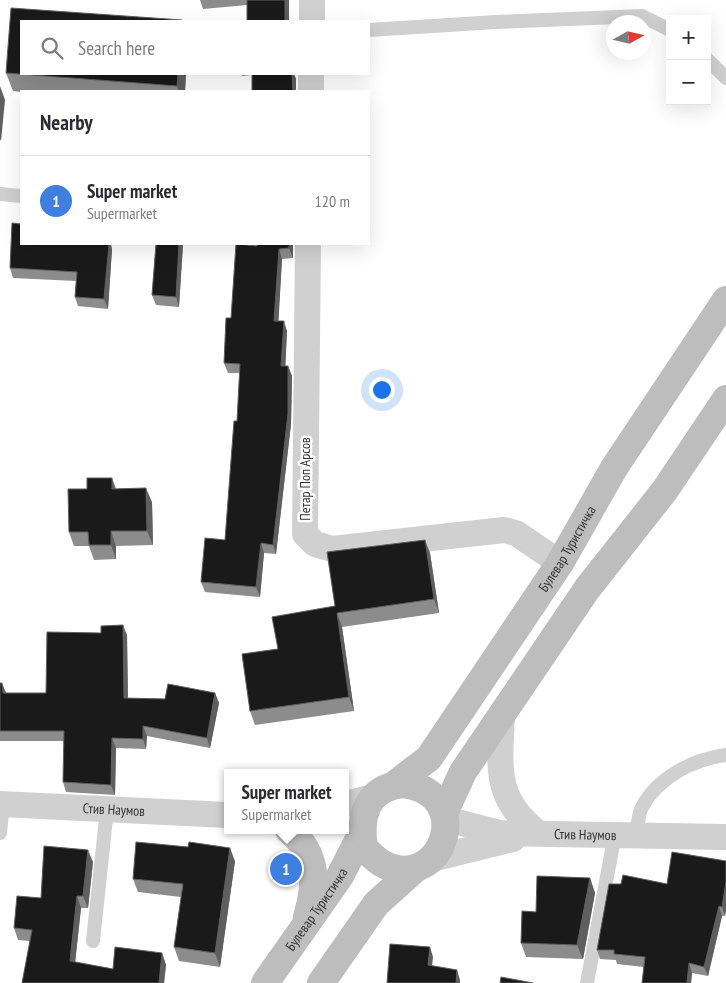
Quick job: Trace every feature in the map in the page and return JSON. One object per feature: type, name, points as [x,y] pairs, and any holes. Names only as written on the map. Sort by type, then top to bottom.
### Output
[{"type":"main road","name":"Булевар Туристичка","points":[[384,791],[429,758],[560,563],[614,468],[726,300]]},
{"type":"main road","points":[[445,816],[463,772],[587,589],[665,490],[726,400]]},
{"type":"main road","points":[[321,983],[376,904],[424,864],[441,847],[446,834],[445,816],[441,805],[424,790],[412,785],[384,791],[353,821],[364,848],[384,865],[399,869],[424,864]]},
{"type":"main road","name":"Булевар Туристичка","points":[[266,983],[340,876],[353,821]]},
{"type":"main road","points":[[294,834],[301,840],[309,854],[314,878],[312,901],[304,929]]},
{"type":"street","points":[[312,0],[312,20]]},
{"type":"street","points":[[311,75],[311,90]]},
{"type":"street","name":"Петар Поп Арсов","points":[[308,245],[305,534],[315,544],[332,549],[504,530],[516,534],[560,563]]},
{"type":"street","points":[[502,716],[502,782],[510,806],[523,822],[538,833]]},
{"type":"street","name":"Стив Наумов","points":[[2,804],[224,815]]},
{"type":"street","name":"Стив Наумов","points":[[445,816],[500,833],[726,837]]},
{"type":"street","points":[[424,864],[538,833]]},
{"type":"lane","points":[[370,30],[642,16],[666,28]]},
{"type":"lane","points":[[708,60],[726,78]]},
{"type":"lane","points":[[0,194],[20,196]]},
{"type":"lane","points":[[586,983],[626,834],[642,807],[664,779],[686,767],[726,755]]},
{"type":"lane","points":[[0,833],[2,804]]},
{"type":"lane","points":[[93,941],[107,809]]},
{"type":"building","points":[[247,0],[285,0],[285,20],[247,20]]},
{"type":"building","points":[[11,8],[182,20],[20,20],[20,74],[6,73]]},
{"type":"building","points":[[32,75],[178,75],[177,86]]},
{"type":"building","points":[[252,75],[292,75],[293,90],[252,90]]},
{"type":"building","points":[[12,223],[20,224],[20,245],[109,245],[104,299],[75,297],[77,272],[10,268]]},
{"type":"building","points":[[156,245],[179,245],[176,297],[152,295]]},
{"type":"building","points":[[236,245],[289,245],[289,248],[279,249],[274,321],[284,321],[281,366],[288,366],[288,414],[273,545],[261,543],[256,587],[201,582],[205,538],[225,540],[234,421],[237,421],[240,364],[224,363],[226,318],[231,318]]},
{"type":"building","points":[[87,478],[112,478],[112,489],[146,488],[147,531],[111,531],[111,545],[89,545],[88,532],[69,532],[68,489],[87,489]]},
{"type":"building","points":[[425,540],[434,599],[337,613],[349,697],[250,711],[242,654],[278,649],[272,617],[335,606],[327,552]]},
{"type":"building","points":[[123,625],[124,698],[165,699],[168,684],[215,693],[207,738],[143,726],[143,739],[112,738],[111,785],[63,782],[64,731],[0,731],[0,683],[2,683],[3,693],[46,693],[47,632],[101,633],[101,626]]},
{"type":"building","points":[[136,842],[188,847],[189,842],[230,848],[215,953],[174,947],[183,884],[133,879]]},
{"type":"building","points":[[44,846],[88,850],[83,896],[77,896],[70,961],[113,969],[115,947],[162,953],[159,983],[22,983],[32,930],[14,928],[17,896],[41,898]]},
{"type":"building","points":[[672,852],[726,861],[726,882],[722,907],[719,906],[704,967],[689,963],[687,983],[642,983],[645,957],[614,954],[614,950],[597,950],[609,884],[621,884],[623,875],[667,884]]},
{"type":"building","points":[[537,876],[590,878],[577,945],[521,943],[522,911],[536,912]]},
{"type":"building","points":[[390,944],[430,947],[428,965],[457,970],[456,983],[387,983]]},
{"type":"building","points":[[501,977],[533,983],[500,983]]},
{"type":"place","name":"Super market","points":[[286,869]]}]
